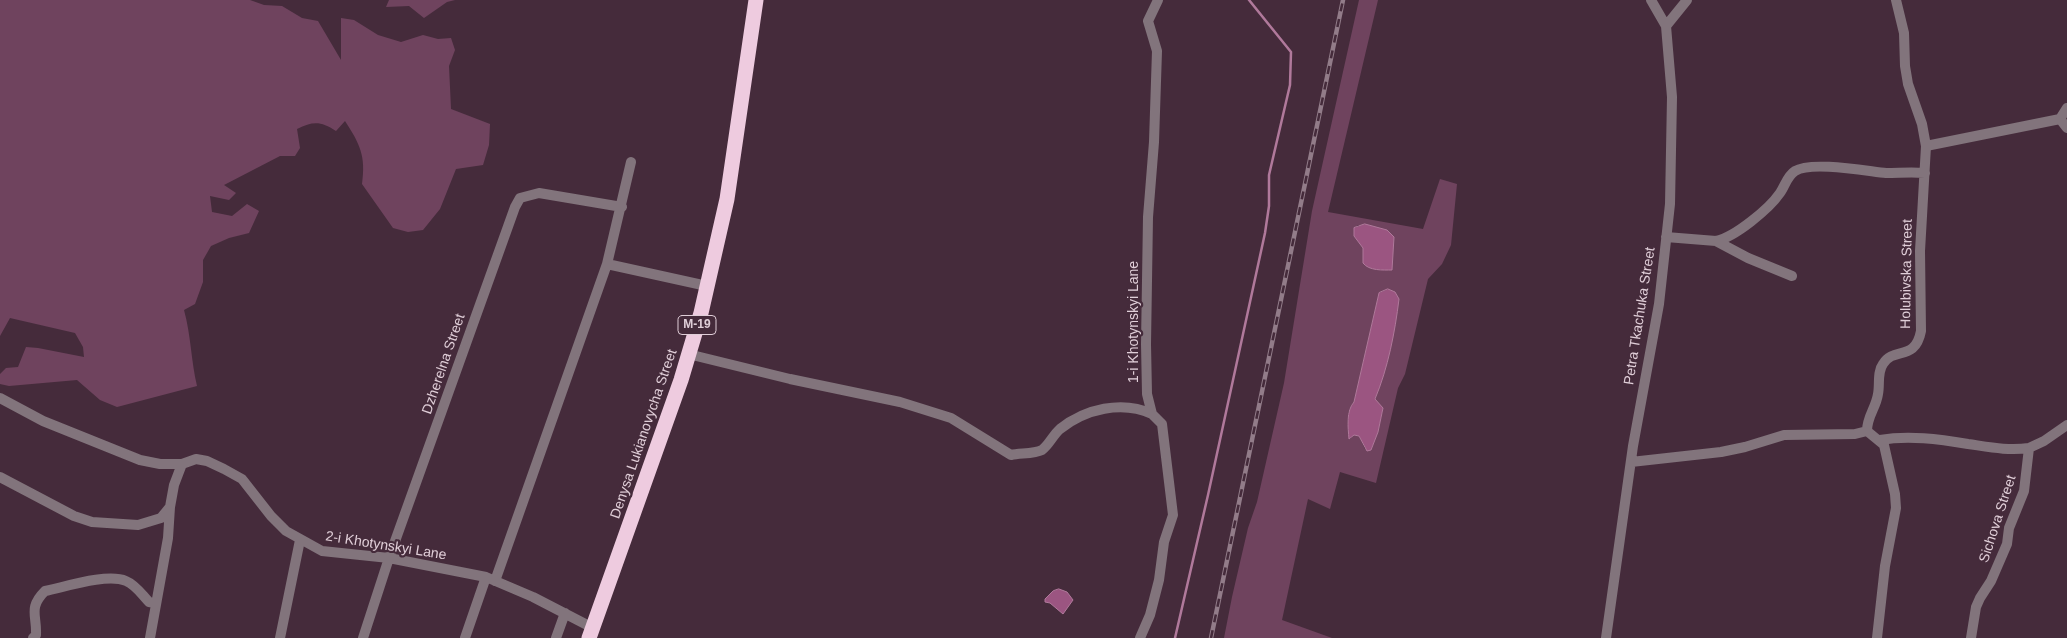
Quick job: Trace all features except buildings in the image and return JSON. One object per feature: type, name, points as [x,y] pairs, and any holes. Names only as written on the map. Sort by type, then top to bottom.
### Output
[{"type":"highway","name":"Denysa Lukianovycha Street","points":[[591,633],[681,380],[708,286],[727,199],[756,0]]},
{"type":"street","name":"1-i Khotynskyi Lane","points":[[1140,638],[1150,615],[1159,580],[1164,542],[1173,515],[1162,424],[1152,414],[1148,394],[1146,334],[1148,217],[1154,142],[1157,51],[1148,21],[1158,0]]},
{"type":"street","name":"Petra Tkachuka Street","points":[[1606,638],[1630,462],[1659,304],[1670,204],[1672,97],[1666,26],[1651,0]]},
{"type":"street","points":[[1666,26],[1687,0]]},
{"type":"street","name":"Holubivska Street","points":[[1867,431],[1867,420],[1878,395],[1882,364],[1890,356],[1913,349],[1920,338],[1920,252],[1926,146],[1922,124],[1908,84],[1905,66],[1904,33],[1896,0]]},
{"type":"street","points":[[1926,146],[2060,119],[2067,108]]},
{"type":"street","points":[[2060,119],[2067,128]]},
{"type":"street","points":[[464,638],[491,579],[607,264],[622,207],[631,162]]},
{"type":"street","points":[[1666,237],[1716,241],[1724,239],[1761,212],[1779,194],[1788,178],[1795,171],[1818,166],[1888,173],[1925,173]]},
{"type":"street","name":"Dzherelna Street","points":[[364,638],[389,558],[515,207],[520,198],[539,193],[622,207]]},
{"type":"street","points":[[1716,241],[1748,258],[1792,276]]},
{"type":"street","points":[[607,264],[708,286]]},
{"type":"street","points":[[688,354],[900,402],[951,418],[1011,456],[1042,450],[1060,428],[1095,411],[1125,407],[1140,409],[1152,414]]},
{"type":"street","name":"2-i Khotynskyi Lane","points":[[0,398],[43,422],[118,452],[160,464],[182,464],[196,459],[207,461],[242,479],[270,516],[286,531],[322,551],[389,558],[491,579],[564,613],[591,633]]},
{"type":"street","points":[[1630,462],[1721,452],[1784,435],[1855,434],[1867,431],[1872,437],[1880,440],[1898,437],[1958,442],[2012,451],[2029,448],[2067,425]]},
{"type":"street","points":[[1877,638],[1885,566],[1896,508],[1894,485],[1888,457],[1880,440]]},
{"type":"street","name":"Sichova Street","points":[[1971,638],[1976,607],[1991,581],[2007,544],[2012,520],[2024,491],[2029,448]]},
{"type":"street","points":[[150,638],[168,538],[174,485],[182,464]]},
{"type":"street","points":[[0,477],[74,516],[92,522],[138,525],[161,518],[170,507]]},
{"type":"street","points":[[280,638],[300,540]]},
{"type":"street","points":[[33,638],[36,635],[36,629],[33,610],[37,599],[45,591],[114,579],[126,581],[134,586],[149,602],[155,603]]},
{"type":"street","points":[[556,638],[564,613]]},
{"type":"shaded area","points":[[0,0],[250,0],[264,5],[282,6],[302,18],[318,21],[341,60],[341,18],[354,20],[378,35],[401,42],[423,35],[438,39],[451,38],[455,50],[449,66],[451,109],[490,124],[489,145],[483,165],[456,169],[440,209],[423,230],[408,232],[393,228],[362,184],[363,166],[361,151],[345,121],[336,131],[326,125],[317,123],[303,126],[297,129],[300,148],[295,156],[280,156],[224,185],[236,193],[229,200],[210,196],[212,212],[232,216],[247,204],[259,211],[249,233],[229,238],[211,246],[203,260],[203,282],[195,304],[184,310],[197,386],[117,407],[100,400],[77,380],[9,386],[0,384],[0,374],[6,368],[18,367],[26,347],[84,357],[83,347],[75,333],[10,318],[0,336]]},
{"type":"shaded area","points":[[389,0],[455,0],[447,2],[424,18],[409,6],[386,7]]},
{"type":"shaded area","points":[[1359,0],[1378,0],[1328,212],[1423,229],[1440,179],[1457,184],[1451,245],[1442,264],[1428,279],[1405,374],[1398,388],[1376,483],[1340,472],[1330,509],[1308,499],[1282,620],[1332,638],[1224,638],[1248,528],[1257,502],[1284,383],[1312,211]],"holes":[[[1358,225],[1394,237],[1392,270],[1380,270],[1363,263],[1363,248],[1354,236],[1355,228]],[[1388,289],[1393,331],[1390,350],[1375,400],[1383,409],[1378,432],[1371,450],[1365,449],[1359,436],[1354,435],[1350,439],[1348,415],[1354,402],[1379,293]]]},
{"type":"shaded area","points":[[1365,224],[1387,230],[1394,237],[1392,270],[1372,269],[1363,263],[1363,248],[1354,236],[1354,228]]},
{"type":"shaded area","points":[[1388,289],[1395,292],[1399,299],[1384,375],[1375,399],[1383,408],[1378,432],[1371,450],[1367,451],[1359,436],[1354,435],[1349,439],[1349,414],[1354,402],[1379,293]]},
{"type":"shaded area","points":[[1059,589],[1067,592],[1073,600],[1063,614],[1050,603],[1045,602],[1045,599],[1053,591]]},
{"type":"waterway","points":[[1175,638],[1265,233],[1269,206],[1269,175],[1290,85],[1291,52],[1249,0]]},
{"type":"railway","points":[[1211,638],[1343,0]]}]
